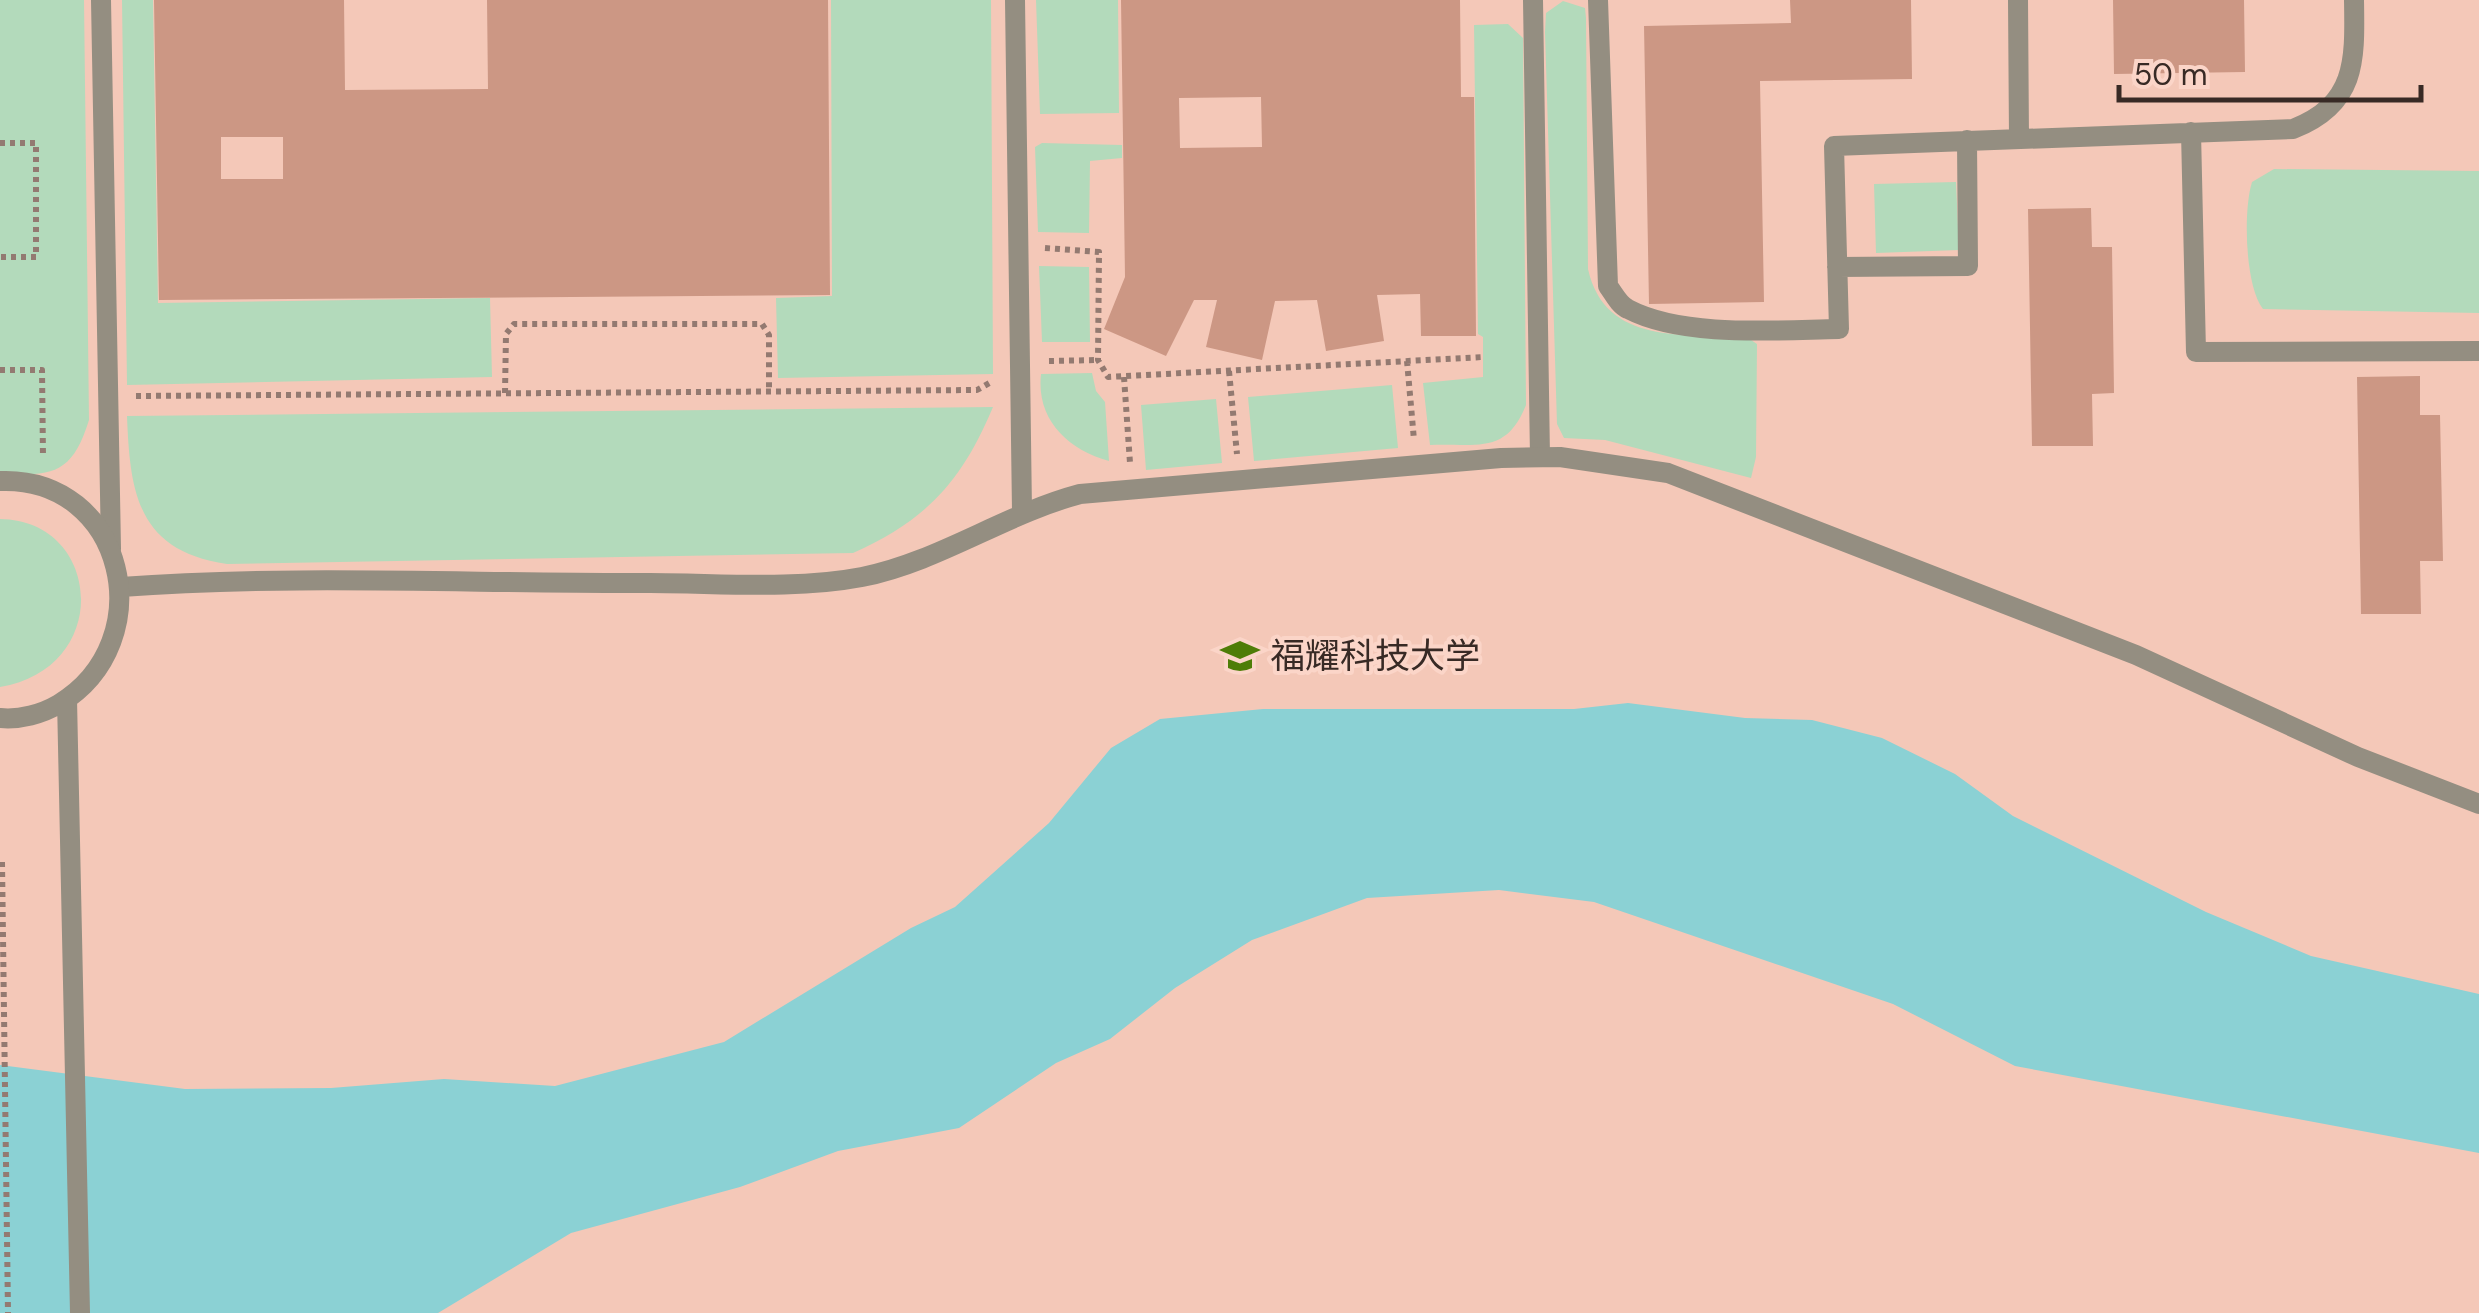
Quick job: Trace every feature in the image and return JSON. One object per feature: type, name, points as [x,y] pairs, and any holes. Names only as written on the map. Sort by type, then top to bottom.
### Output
[{"type":"street","points":[[0,718],[45,712],[67,698],[104,662],[119,626],[121,587],[110,548],[101,0]]},
{"type":"street","points":[[1015,0],[1022,512]]},
{"type":"street","points":[[1533,0],[1540,457]]},
{"type":"street","points":[[1598,0],[1608,286],[1624,308],[1662,322],[1767,331],[1839,329],[1834,146],[2293,128],[2318,119],[2349,79],[2354,0]]},
{"type":"street","points":[[2018,0],[2019,139]]},
{"type":"street","points":[[2191,132],[2196,352],[2479,351]]},
{"type":"street","points":[[1837,268],[1968,266],[1967,140]]},
{"type":"street","points":[[121,587],[376,580],[771,583],[862,577],[916,560],[1022,512],[1080,494],[1540,457],[1600,461],[1692,480],[2136,655],[2358,756],[2479,804]]},
{"type":"street","points":[[0,481],[18,480],[56,492],[88,516],[110,548]]},
{"type":"street","points":[[67,698],[80,1313]]},
{"type":"path","points":[[0,143],[36,143],[36,257],[0,257]]},
{"type":"path","points":[[1018,247],[1099,252],[1098,360],[1104,374],[1124,377],[1483,357]]},
{"type":"path","points":[[505,393],[506,334],[514,324],[762,324],[768,335],[769,391]]},
{"type":"path","points":[[108,397],[978,390],[1020,366],[1098,360]]},
{"type":"path","points":[[1407,361],[1416,466]]},
{"type":"path","points":[[0,370],[42,370],[43,462],[108,460]]},
{"type":"path","points":[[1230,371],[1240,481]]},
{"type":"path","points":[[1124,377],[1132,489]]},
{"type":"path","points":[[2,862],[8,1313]]},
{"type":"shaded area","name":"福耀科技大学","points":[[0,0],[2479,0],[2479,1313],[0,1313]]},
{"type":"green space","points":[[0,0],[84,0],[89,420],[67,462],[33,474],[0,474]]},
{"type":"green space","points":[[122,0],[153,0],[158,303],[490,298],[492,377],[127,385]]},
{"type":"green space","points":[[831,0],[991,0],[993,374],[778,378],[776,298],[832,296]]},
{"type":"green space","points":[[1036,0],[1118,0],[1119,113],[1040,114]]},
{"type":"green space","points":[[1563,1],[1585,8],[1588,269],[1597,294],[1611,312],[1651,331],[1748,338],[1757,344],[1756,457],[1751,478],[1605,440],[1564,438],[1557,424],[1545,32],[1546,13]]},
{"type":"green space","points":[[1508,24],[1523,38],[1526,405],[1518,421],[1499,439],[1476,445],[1430,445],[1423,383],[1483,377],[1483,337],[1478,334],[1474,25]]},
{"type":"green space","points":[[1042,143],[1122,145],[1122,158],[1090,161],[1089,233],[1038,232],[1035,147]]},
{"type":"green space","points":[[2274,169],[2479,171],[2479,313],[2263,309],[2249,266],[2247,211],[2252,182]]},
{"type":"green space","points":[[1956,182],[1959,250],[1876,253],[1874,184]]},
{"type":"green space","points":[[1039,266],[1089,267],[1090,342],[1042,342]]},
{"type":"green space","points":[[1092,373],[1096,391],[1105,402],[1109,461],[1080,449],[1057,430],[1041,390],[1041,374]]},
{"type":"green space","points":[[1392,385],[1398,448],[1254,461],[1248,397]]},
{"type":"green space","points":[[1216,399],[1222,463],[1146,470],[1141,405]]},
{"type":"green space","points":[[993,407],[968,456],[939,495],[902,527],[853,553],[227,564],[197,557],[174,546],[144,514],[131,469],[127,416]]},
{"type":"green space","points":[[0,519],[34,526],[59,543],[75,568],[81,596],[77,626],[62,653],[37,674],[0,687]]},
{"type":"water","points":[[1628,703],[1745,718],[1812,720],[1882,738],[1955,774],[2013,816],[2206,912],[2311,956],[2479,994],[2479,1153],[2015,1066],[1893,1004],[1594,902],[1499,890],[1367,898],[1252,940],[1175,988],[1110,1039],[1056,1063],[959,1128],[838,1151],[740,1187],[571,1233],[438,1313],[0,1313],[0,1065],[185,1089],[331,1088],[444,1079],[555,1086],[724,1042],[911,928],[955,907],[1049,823],[1111,748],[1160,719],[1263,709],[1574,709]]},
{"type":"building","points":[[154,0],[344,0],[345,90],[488,89],[487,0],[828,0],[830,295],[159,300]],"holes":[[[221,137],[283,137],[283,179],[221,179]]]},
{"type":"building","points":[[1121,0],[1460,0],[1461,97],[1474,97],[1476,336],[1421,336],[1420,294],[1377,295],[1384,341],[1326,351],[1317,300],[1275,301],[1262,360],[1206,347],[1217,300],[1194,300],[1166,356],[1104,329],[1125,277]],"holes":[[[1261,97],[1262,147],[1180,148],[1179,98]]]},
{"type":"building","points":[[1790,0],[1911,0],[1912,79],[1760,81],[1764,302],[1649,304],[1644,26],[1791,23]]},
{"type":"building","points":[[2113,0],[2244,0],[2245,72],[2114,74]]},
{"type":"building","points":[[2091,208],[2092,247],[2112,247],[2114,393],[2092,394],[2093,446],[2032,446],[2028,209]]},
{"type":"building","points":[[2420,376],[2420,415],[2440,415],[2443,561],[2420,561],[2421,614],[2361,614],[2357,377]]},
{"type":"place","name":"福耀科技大学","points":[[1240,656]]}]
